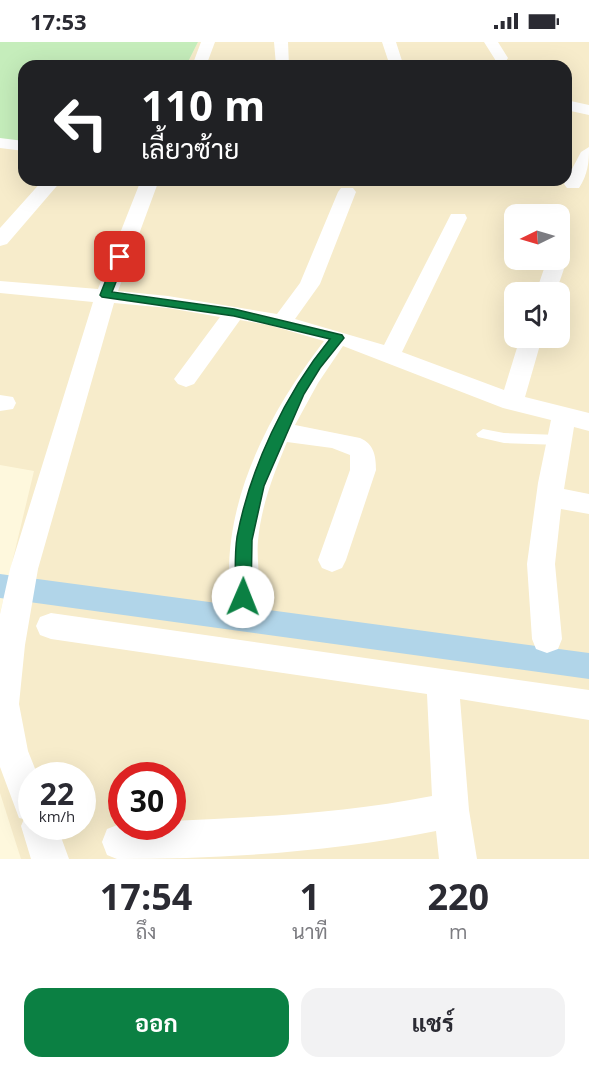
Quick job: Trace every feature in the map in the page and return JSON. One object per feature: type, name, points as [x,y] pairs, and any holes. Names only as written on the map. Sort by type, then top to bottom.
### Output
[{"type":"street","points":[[201,60],[208,42]]},
{"type":"street","points":[[281,42],[283,60]]},
{"type":"street","points":[[389,42],[395,60]]},
{"type":"street","points":[[491,42],[501,58]]},
{"type":"street","points":[[572,106],[589,110]]},
{"type":"street","points":[[0,143],[18,145]]},
{"type":"street","points":[[573,183],[589,152]]},
{"type":"street","points":[[0,240],[48,186]]},
{"type":"street","points":[[18,769],[11,751],[3,704],[9,645],[24,569],[106,295],[148,186]]},
{"type":"street","points":[[282,322],[310,284],[347,192]]},
{"type":"street","points":[[389,356],[458,218]]},
{"type":"street","points":[[0,287],[106,295],[234,312],[282,322],[389,356],[571,426],[549,497],[541,564],[547,639]]},
{"type":"street","points":[[186,379],[234,312]]},
{"type":"street","points":[[243,597],[244,540],[256,486],[297,394],[315,365],[338,338]]},
{"type":"street","points":[[512,402],[528,348]]},
{"type":"street","points":[[280,432],[343,443],[358,448],[363,455],[363,470],[332,560]]},
{"type":"street","points":[[549,497],[589,504]]},
{"type":"street","points":[[51,626],[589,705]]},
{"type":"street","points":[[442,682],[451,810],[458,859]]},
{"type":"street","points":[[120,842],[262,835],[376,825],[451,810]]},
{"type":"street","points":[[44,840],[50,859]]},
{"type":"lane","points":[[483,434],[504,438],[571,426]]},
{"type":"shaded area","points":[[198,42],[589,42],[589,859],[21,859],[0,793],[0,613],[34,471],[0,465],[0,140],[18,142],[18,186],[572,186],[572,60],[189,60]]},
{"type":"green space","points":[[0,42],[198,42],[189,60],[18,60],[18,142],[0,140]]},
{"type":"waterway","points":[[0,586],[589,666]]},
{"type":"route","points":[[120,257],[106,295],[234,312],[338,338],[315,365],[297,394],[256,486],[244,540],[243,597]]}]
